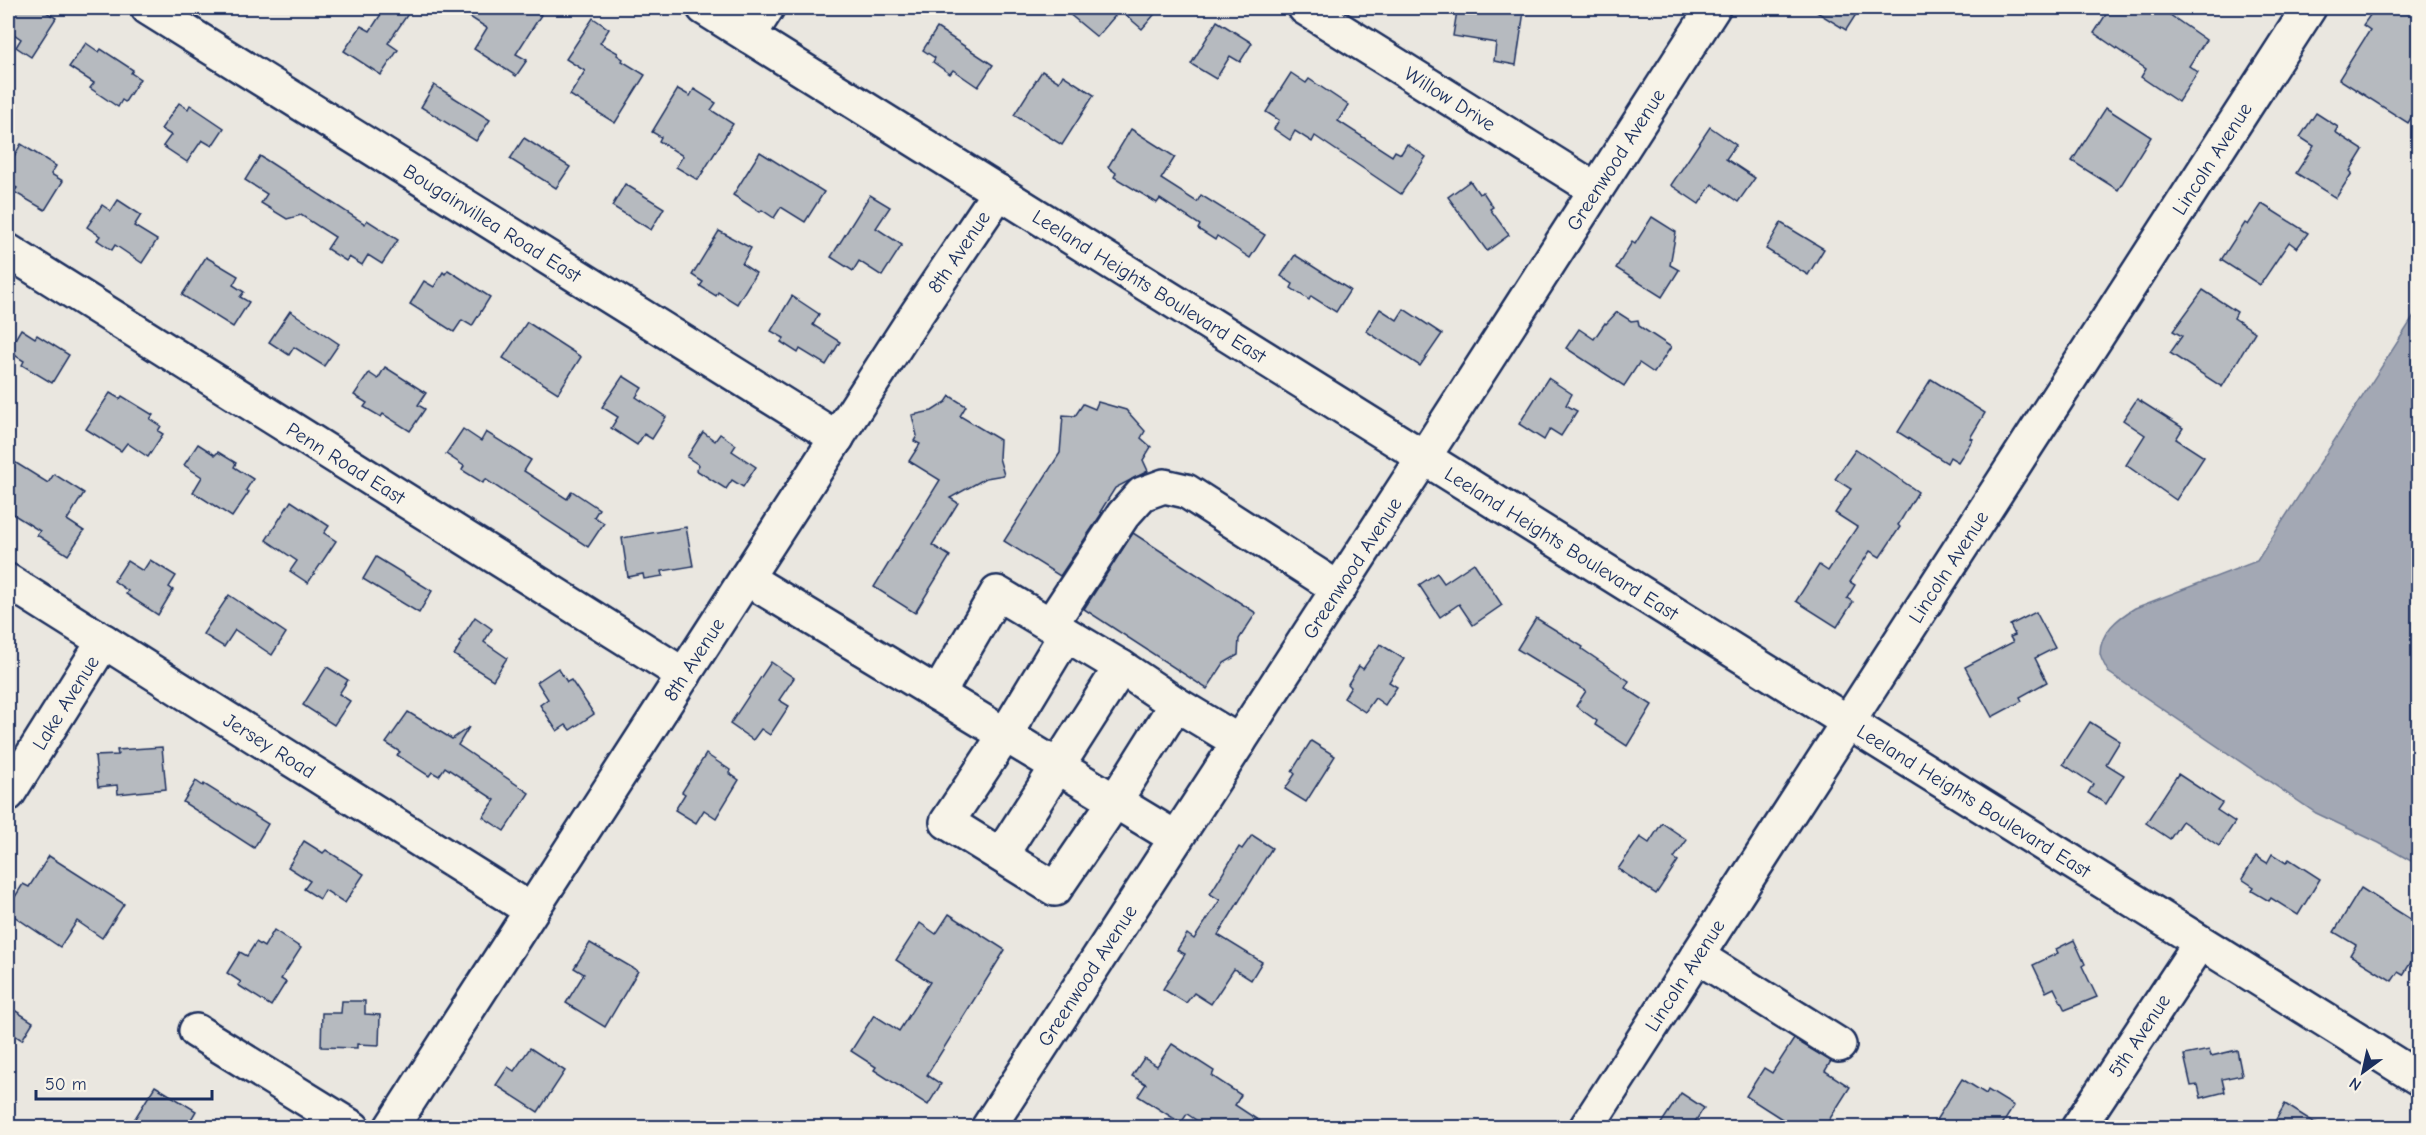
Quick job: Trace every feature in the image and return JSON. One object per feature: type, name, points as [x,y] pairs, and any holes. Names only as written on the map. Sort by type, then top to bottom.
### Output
[{"type":"street","name":"Bougainvillea Road East","points":[[148,8],[837,438]]},
{"type":"street","name":"Leeland Heights Boulevard East","points":[[704,8],[2418,1078]]},
{"type":"street","points":[[749,36],[767,8]]},
{"type":"street","name":"Willow Drive","points":[[1305,8],[1595,189]]},
{"type":"street","name":"Greenwood Avenue","points":[[988,1128],[1713,8]]},
{"type":"street","name":"Lincoln Avenue","points":[[1586,1128],[2309,8]]},
{"type":"street","name":"8th Avenue","points":[[391,1128],[746,578],[999,192]]},
{"type":"street","name":"Penn Road East","points":[[8,251],[684,675]]},
{"type":"street","points":[[1176,704],[1115,801],[1055,889],[947,822],[1005,735],[1059,629],[1123,515],[1142,494],[1164,486],[1186,491],[1339,589]]},
{"type":"street","points":[[746,578],[1176,838]]},
{"type":"street","name":"Jersey Road","points":[[8,581],[531,910]]},
{"type":"street","points":[[938,694],[997,593],[1121,667],[1239,742]]},
{"type":"street","name":"Lake Avenue","points":[[8,794],[104,641]]},
{"type":"street","points":[[1001,855],[1121,667]]},
{"type":"street","name":"5th Avenue","points":[[2078,1128],[2200,943]]},
{"type":"street","points":[[1697,956],[1839,1045]]},
{"type":"street","points":[[196,1030],[353,1128]]},
{"type":"shaded area","points":[[2418,310],[2418,865],[2379,843],[2316,813],[2108,672],[2100,654],[2103,639],[2111,626],[2135,608],[2257,561]]},
{"type":"building","points":[[8,8],[40,8],[56,18],[31,57],[16,47],[21,39],[8,30]]},
{"type":"building","points":[[385,8],[412,8],[388,43],[398,50],[381,75],[344,51],[361,26],[370,31]]},
{"type":"building","points":[[456,8],[530,8],[541,15],[516,54],[527,60],[516,76],[474,49],[487,28]]},
{"type":"building","points":[[1062,8],[1160,8],[1142,29],[1120,10],[1097,37]]},
{"type":"building","points":[[1476,8],[1524,11],[1516,65],[1494,61],[1496,43],[1453,36],[1457,11],[1475,14]]},
{"type":"building","points":[[1810,8],[1860,8],[1846,30]]},
{"type":"building","points":[[2110,8],[2160,8],[2206,40],[2189,66],[2198,72],[2178,102],[2141,77],[2146,69],[2094,33]]},
{"type":"building","points":[[2375,8],[2418,8],[2418,106],[2408,123],[2339,79],[2370,30],[2363,25]]},
{"type":"building","points":[[593,18],[609,29],[600,43],[618,53],[622,61],[645,75],[615,123],[570,95],[585,71],[566,59]]},
{"type":"building","points":[[1217,21],[1252,43],[1240,62],[1230,56],[1216,79],[1191,64]]},
{"type":"building","points":[[937,28],[993,65],[978,87],[953,70],[950,74],[933,62],[935,58],[923,50]]},
{"type":"building","points":[[86,43],[99,52],[101,49],[133,70],[131,73],[140,79],[125,102],[122,100],[118,107],[90,88],[94,83],[69,67]]},
{"type":"building","points":[[1042,71],[1059,82],[1063,75],[1094,95],[1062,145],[1014,115]]},
{"type":"building","points":[[1291,73],[1306,83],[1309,79],[1348,105],[1338,121],[1392,156],[1395,151],[1401,154],[1407,144],[1426,157],[1401,194],[1315,136],[1312,142],[1295,131],[1290,140],[1274,129],[1279,120],[1266,112]]},
{"type":"building","points":[[434,85],[490,120],[476,141],[421,107]]},
{"type":"building","points":[[678,89],[690,96],[694,89],[716,103],[711,110],[733,124],[698,180],[676,167],[683,156],[659,141],[661,137],[652,132]]},
{"type":"building","points":[[179,103],[188,109],[190,105],[224,128],[212,146],[202,140],[187,162],[163,146],[171,135],[161,129]]},
{"type":"building","points":[[2106,108],[2151,137],[2118,190],[2072,161]]},
{"type":"building","points":[[2316,113],[2338,127],[2335,132],[2363,150],[2336,198],[2296,173],[2314,146],[2300,137]]},
{"type":"building","points":[[1710,127],[1736,145],[1726,159],[1755,178],[1738,202],[1712,184],[1699,204],[1671,185]]},
{"type":"building","points":[[1131,129],[1175,157],[1161,179],[1197,202],[1201,195],[1265,235],[1250,258],[1217,236],[1215,240],[1198,229],[1200,225],[1160,199],[1157,203],[1114,177],[1116,173],[1108,167]]},
{"type":"building","points":[[524,138],[570,167],[556,188],[510,159]]},
{"type":"building","points":[[21,144],[56,166],[51,174],[63,181],[45,210],[14,192],[17,188],[8,183],[8,167]]},
{"type":"building","points":[[760,152],[824,192],[805,222],[781,207],[774,218],[733,195]]},
{"type":"building","points":[[260,156],[365,224],[367,220],[398,240],[382,264],[368,255],[362,265],[349,257],[346,261],[327,249],[335,237],[301,215],[287,219],[261,203],[267,194],[245,180]]},
{"type":"building","points":[[1470,181],[1479,194],[1483,192],[1493,207],[1490,209],[1509,235],[1487,251],[1448,197]]},
{"type":"building","points":[[625,184],[664,208],[651,230],[612,206]]},
{"type":"building","points":[[870,195],[890,207],[876,228],[902,245],[882,276],[859,261],[853,271],[831,257]]},
{"type":"building","points":[[118,200],[141,215],[134,226],[157,240],[142,263],[115,245],[112,250],[97,240],[100,236],[87,227],[102,205],[111,211]]},
{"type":"building","points":[[2262,204],[2308,233],[2297,248],[2289,242],[2260,285],[2221,260],[2245,223],[2248,225]]},
{"type":"building","points":[[1652,217],[1676,232],[1670,265],[1679,270],[1662,297],[1616,268],[1632,242],[1635,244]]},
{"type":"building","points":[[1781,223],[1824,249],[1808,275],[1766,249]]},
{"type":"building","points":[[719,231],[751,248],[742,264],[756,273],[737,304],[718,292],[716,296],[700,286],[703,282],[692,275]]},
{"type":"building","points":[[1295,255],[1350,290],[1336,312],[1311,296],[1309,300],[1291,288],[1293,284],[1281,276]]},
{"type":"building","points":[[206,257],[238,276],[233,285],[244,292],[240,297],[249,302],[233,327],[182,295]]},
{"type":"building","points":[[448,270],[490,297],[472,326],[462,320],[454,332],[410,304],[424,281],[434,287],[443,272],[445,274]]},
{"type":"building","points":[[2203,290],[2237,312],[2234,318],[2255,332],[2222,387],[2170,353],[2182,336],[2173,331]]},
{"type":"building","points":[[792,296],[819,314],[813,325],[840,342],[826,365],[800,349],[798,353],[781,342],[784,338],[771,331]]},
{"type":"building","points":[[1380,309],[1397,320],[1404,309],[1442,334],[1420,366],[1366,331]]},
{"type":"building","points":[[290,311],[339,344],[324,366],[294,347],[289,355],[269,342]]},
{"type":"building","points":[[1617,312],[1631,321],[1638,320],[1639,326],[1671,347],[1654,373],[1639,363],[1624,386],[1566,348],[1579,329],[1594,339],[1605,323]]},
{"type":"building","points":[[527,322],[581,357],[558,393],[503,358]]},
{"type":"building","points":[[21,329],[35,338],[37,335],[69,355],[52,383],[22,365],[24,361],[8,351]]},
{"type":"building","points":[[385,367],[426,393],[418,405],[425,409],[410,431],[383,414],[381,417],[364,407],[367,403],[354,395],[369,373],[378,379]]},
{"type":"building","points":[[623,376],[642,388],[636,397],[666,417],[652,439],[644,434],[637,445],[611,428],[618,417],[602,407]]},
{"type":"building","points":[[1548,378],[1572,394],[1566,405],[1577,411],[1561,436],[1550,429],[1544,440],[1519,424]]},
{"type":"building","points":[[1931,379],[1985,413],[1970,438],[1973,439],[1958,462],[1950,457],[1947,463],[1898,432]]},
{"type":"building","points":[[110,393],[120,399],[122,396],[153,415],[150,419],[161,426],[158,431],[163,434],[148,457],[127,443],[121,451],[86,429]]},
{"type":"building","points":[[950,396],[966,406],[960,416],[1000,440],[999,458],[1004,475],[986,478],[950,498],[958,503],[932,545],[950,556],[915,613],[874,587],[940,480],[909,461],[920,444],[914,441],[917,436],[912,415],[932,411],[946,402]]},
{"type":"building","points":[[2137,399],[2183,428],[2176,439],[2204,457],[2176,500],[2126,465],[2145,435],[2123,420]]},
{"type":"building","points":[[1098,402],[1126,410],[1145,431],[1141,438],[1151,447],[1143,460],[1148,471],[1115,488],[1100,512],[1102,513],[1060,576],[1004,541],[1060,453],[1063,415],[1075,416],[1083,404],[1095,409]]},
{"type":"building","points":[[463,429],[481,441],[486,432],[531,460],[524,471],[567,499],[572,491],[599,509],[594,517],[604,523],[588,547],[485,479],[483,483],[462,470],[464,466],[446,454]]},
{"type":"building","points":[[703,432],[715,441],[720,434],[736,445],[732,451],[756,467],[743,487],[732,480],[726,489],[696,470],[699,465],[687,457]]},
{"type":"building","points":[[198,444],[215,455],[218,452],[236,463],[234,467],[253,479],[246,490],[249,492],[232,517],[193,492],[202,477],[184,465]]},
{"type":"building","points":[[1856,449],[1918,492],[1898,525],[1900,527],[1880,557],[1870,551],[1850,582],[1855,585],[1847,598],[1853,602],[1837,627],[1796,601],[1819,565],[1828,571],[1857,527],[1835,513],[1851,489],[1835,479]]},
{"type":"building","points":[[8,458],[48,483],[54,474],[84,493],[67,520],[84,531],[68,555],[37,535],[40,531],[8,511]]},
{"type":"building","points":[[291,501],[329,526],[324,533],[336,541],[308,583],[290,571],[297,561],[266,540]]},
{"type":"building","points":[[686,527],[693,566],[662,571],[663,576],[644,579],[643,574],[628,577],[622,538]]},
{"type":"building","points":[[1133,533],[1256,613],[1239,639],[1238,655],[1224,663],[1207,689],[1084,609]]},
{"type":"building","points":[[376,557],[432,591],[419,613],[363,579]]},
{"type":"building","points":[[150,560],[176,576],[169,587],[173,590],[158,615],[126,594],[128,591],[114,581],[127,561],[143,571]]},
{"type":"building","points":[[1474,563],[1502,605],[1473,625],[1459,604],[1440,617],[1419,585],[1437,573],[1444,583]]},
{"type":"building","points":[[229,595],[286,633],[272,655],[235,630],[224,647],[203,634]]},
{"type":"building","points":[[2036,612],[2055,648],[2035,658],[2047,682],[2020,697],[2022,701],[1992,717],[1965,667],[2013,642],[2010,637],[2015,635],[2010,625]]},
{"type":"building","points":[[475,617],[492,629],[484,642],[507,658],[493,680],[454,655],[461,643],[459,642]]},
{"type":"building","points":[[1536,618],[1583,647],[1582,649],[1629,681],[1625,688],[1652,705],[1627,746],[1595,725],[1597,721],[1576,706],[1586,691],[1517,649]]},
{"type":"building","points":[[1380,644],[1404,659],[1389,682],[1397,687],[1385,705],[1375,698],[1365,712],[1344,698],[1351,687],[1348,684],[1359,666],[1363,669]]},
{"type":"building","points":[[771,662],[794,678],[779,700],[789,706],[770,735],[761,729],[753,740],[730,724]]},
{"type":"building","points":[[327,667],[348,680],[339,694],[350,701],[334,725],[303,705]]},
{"type":"building","points":[[558,668],[567,682],[571,680],[594,714],[570,730],[566,725],[557,731],[540,705],[548,699],[537,682]]},
{"type":"building","points":[[408,712],[452,739],[469,727],[458,745],[529,793],[504,831],[483,817],[495,800],[445,767],[439,776],[432,772],[429,776],[397,755],[400,752],[386,743]]},
{"type":"building","points":[[2090,722],[2120,741],[2106,764],[2124,775],[2106,804],[2088,793],[2093,784],[2063,764]]},
{"type":"building","points":[[1311,741],[1335,756],[1306,802],[1285,789],[1295,774],[1292,771]]},
{"type":"building","points":[[162,747],[166,789],[118,794],[117,785],[98,787],[95,756],[118,755],[117,750]]},
{"type":"building","points":[[706,754],[730,770],[729,773],[739,780],[716,818],[704,810],[696,823],[675,810],[685,794],[682,792]]},
{"type":"building","points":[[2178,774],[2222,803],[2217,810],[2235,822],[2219,846],[2182,821],[2170,839],[2146,823]]},
{"type":"building","points":[[196,781],[268,824],[254,848],[183,802]]},
{"type":"building","points":[[1662,823],[1687,840],[1674,858],[1678,861],[1656,894],[1618,869],[1640,837],[1649,843]]},
{"type":"building","points":[[1252,835],[1272,848],[1218,935],[1262,962],[1251,980],[1234,969],[1211,1004],[1194,993],[1186,1003],[1163,989],[1185,954],[1177,950],[1187,934],[1194,939],[1220,900],[1210,894],[1239,847],[1242,849]]},
{"type":"building","points":[[304,841],[323,853],[326,850],[364,874],[345,903],[325,890],[320,899],[304,889],[310,881],[288,867]]},
{"type":"building","points":[[2272,854],[2286,863],[2289,859],[2320,879],[2298,915],[2271,898],[2269,901],[2252,891],[2254,887],[2242,879],[2256,856],[2267,863]]},
{"type":"building","points":[[49,856],[124,904],[102,938],[77,921],[60,947],[8,912],[8,908],[23,884],[29,887]]},
{"type":"building","points":[[2361,888],[2418,924],[2418,951],[2403,975],[2398,972],[2392,981],[2350,955],[2356,945],[2334,932]]},
{"type":"building","points":[[949,914],[1005,950],[927,1075],[941,1084],[928,1105],[874,1070],[876,1067],[851,1051],[874,1015],[899,1031],[930,982],[896,960],[920,923],[936,934]]},
{"type":"building","points":[[274,930],[301,948],[281,979],[286,982],[271,1006],[238,985],[241,982],[227,973],[240,952],[247,956],[256,942],[264,947]]},
{"type":"building","points":[[2074,940],[2085,964],[2082,966],[2097,997],[2065,1010],[2054,988],[2046,992],[2033,965],[2058,953],[2056,949]]},
{"type":"building","points":[[590,943],[638,971],[605,1027],[566,1003],[584,974],[574,968]]},
{"type":"building","points":[[342,1001],[365,1001],[365,1014],[380,1015],[379,1045],[357,1044],[357,1048],[321,1047],[322,1013],[341,1013]]},
{"type":"building","points":[[8,1006],[33,1022],[22,1040],[8,1031]]},
{"type":"building","points":[[1794,1039],[1831,1061],[1825,1071],[1850,1087],[1824,1128],[1796,1128],[1746,1096],[1764,1068],[1772,1073]]},
{"type":"building","points":[[1172,1044],[1214,1071],[1212,1076],[1241,1095],[1235,1105],[1270,1128],[1208,1128],[1187,1114],[1181,1123],[1138,1096],[1146,1084],[1132,1076],[1144,1058],[1157,1066]]},
{"type":"building","points":[[530,1048],[565,1071],[538,1112],[496,1085],[508,1067],[514,1071]]},
{"type":"building","points":[[2209,1050],[2211,1056],[2237,1050],[2242,1075],[2222,1079],[2225,1092],[2201,1098],[2198,1085],[2191,1086],[2184,1055]]},
{"type":"building","points":[[1962,1079],[1986,1094],[1988,1090],[2014,1106],[2000,1128],[1948,1128],[1936,1120]]},
{"type":"building","points":[[155,1086],[196,1111],[186,1128],[129,1128]]},
{"type":"building","points":[[1681,1093],[1704,1108],[1691,1128],[1658,1128]]},
{"type":"building","points":[[2285,1104],[2323,1128],[2271,1128]]}]
